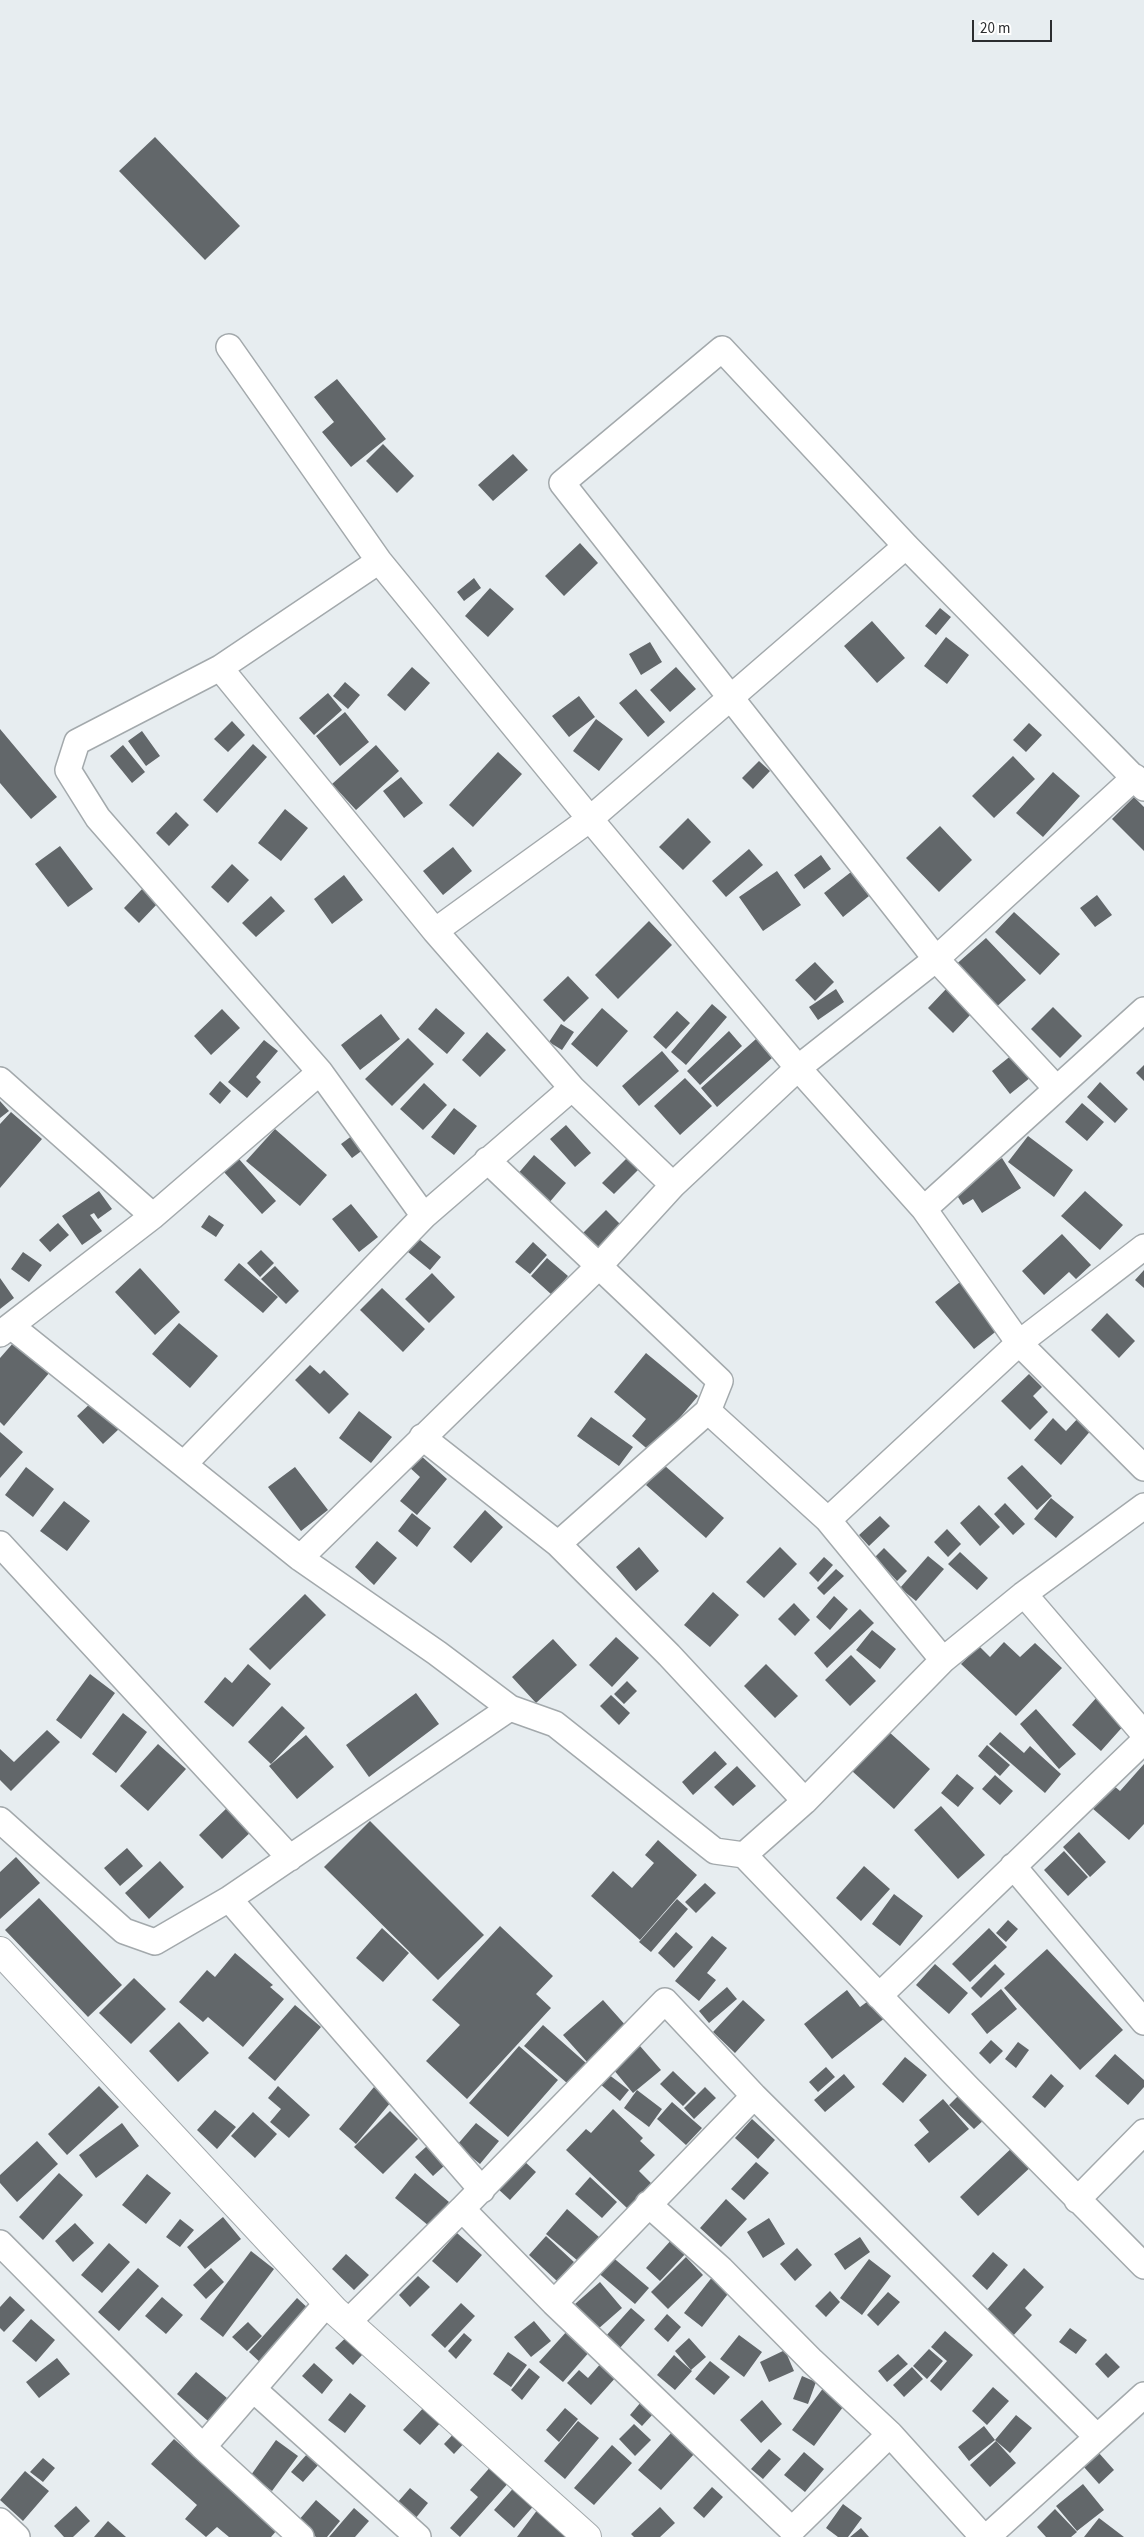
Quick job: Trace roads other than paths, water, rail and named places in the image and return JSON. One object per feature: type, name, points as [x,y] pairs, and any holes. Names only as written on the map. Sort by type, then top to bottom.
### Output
[{"type":"street","points":[[229,348],[379,561],[590,819],[798,1068],[924,1209],[1019,1343],[1144,1468]]},
{"type":"street","points":[[300,1558],[599,1266],[674,1184],[798,1068],[936,959],[1139,783],[906,546],[722,350],[562,483],[936,959],[1056,1088]]},
{"type":"street","points":[[435,931],[590,819],[906,546]]},
{"type":"street","points":[[379,561],[220,668],[76,742],[68,770],[98,818],[320,1072],[424,1216]]},
{"type":"street","points":[[220,668],[435,931],[572,1088],[674,1184]]},
{"type":"street","points":[[924,1209],[1144,1010]]},
{"type":"street","points":[[320,1072],[153,1216],[6,1330],[184,1464],[300,1558],[437,1653],[510,1708],[555,1724],[715,1850],[744,1855],[1077,2200],[1144,2266]]},
{"type":"street","points":[[0,1080],[153,1216]]},
{"type":"street","points":[[184,1464],[424,1216],[572,1088]]},
{"type":"street","points":[[487,1160],[720,1381],[708,1412],[558,1544]]},
{"type":"street","points":[[828,1520],[1019,1343],[1144,1247]]},
{"type":"street","points":[[708,1412],[828,1520],[943,1660]]},
{"type":"street","points":[[422,1437],[558,1544],[669,1655],[805,1801]]},
{"type":"street","points":[[744,1855],[805,1801],[943,1660],[1024,1594],[1144,1506]]},
{"type":"street","points":[[0,1544],[290,1858]]},
{"type":"street","points":[[1024,1594],[1144,1734]]},
{"type":"street","points":[[0,1820],[124,1930],[155,1942],[229,1899],[510,1708]]},
{"type":"street","points":[[879,1996],[1144,1741]]},
{"type":"street","points":[[1013,1866],[1144,2022]]},
{"type":"street","points":[[229,1899],[482,2190]]},
{"type":"street","points":[[0,1951],[327,2303],[587,2537]]},
{"type":"street","points":[[348,2322],[482,2190],[665,2000],[754,2096],[1096,2436]]},
{"type":"street","points":[[554,2303],[754,2096]]},
{"type":"street","points":[[1077,2200],[1144,2132]]},
{"type":"street","points":[[648,2204],[721,2269],[812,2361],[890,2434],[985,2537],[1144,2395]]},
{"type":"street","points":[[462,2209],[554,2303],[792,2530],[890,2434]]},
{"type":"street","points":[[0,2243],[203,2447],[301,2537]]},
{"type":"street","points":[[203,2447],[327,2303]]},
{"type":"street","points":[[253,2390],[418,2537]]},
{"type":"street","points":[[0,2521],[17,2537]]}]
